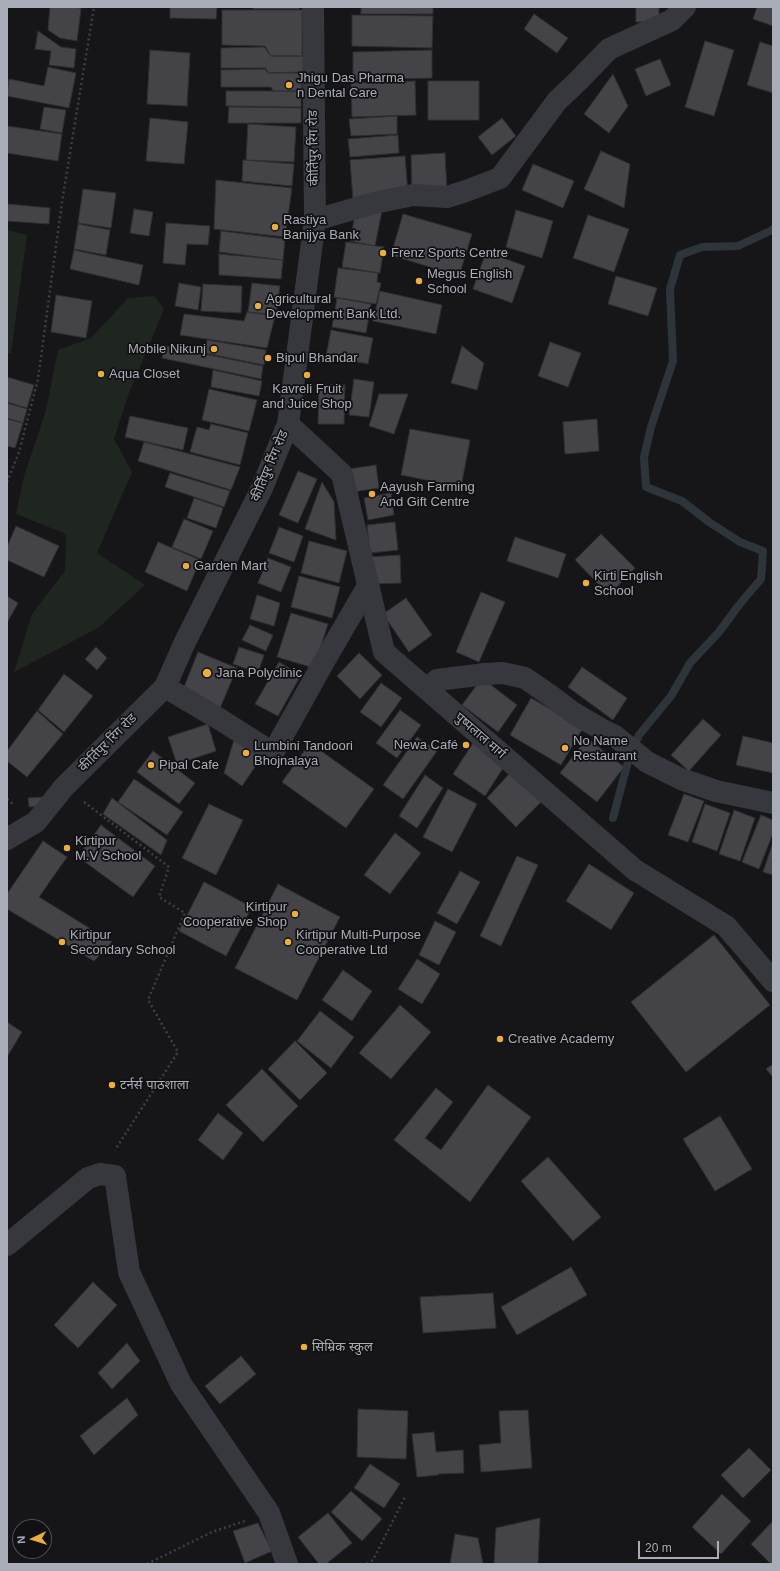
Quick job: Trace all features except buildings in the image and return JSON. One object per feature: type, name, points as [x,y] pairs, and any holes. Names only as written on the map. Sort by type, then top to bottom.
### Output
[{"type":"street","name":"कीर्तिपुर रिंग रोड","points":[[7,840],[36,822],[64,787],[165,687],[185,642],[262,488],[288,424],[315,220],[312,7]]},
{"type":"street","points":[[315,220],[413,195],[447,197],[500,178],[557,101],[609,48],[672,20],[685,7]]},
{"type":"street","name":"पुष्पलाल मार्ग","points":[[288,424],[342,474],[384,652],[635,870],[726,926],[773,981]]},
{"type":"street","points":[[165,687],[273,753],[368,586]]},
{"type":"street","points":[[427,690],[437,680],[485,674],[503,673],[525,678],[572,712],[615,736],[647,762],[681,779],[716,791],[773,803]]},
{"type":"street","points":[[7,1245],[88,1178],[100,1174],[115,1176],[129,1272],[181,1384],[269,1513],[287,1564]]},
{"type":"path","points":[[7,482],[19,452],[38,379],[62,202],[94,7]]},
{"type":"path","points":[[64,787],[169,867],[159,897],[185,913],[148,1000],[178,1052],[100,1174]]},
{"type":"path","points":[[367,1564],[373,1560],[406,1495]]},
{"type":"path","points":[[147,1564],[212,1532],[269,1513]]},
{"type":"shaded area","points":[[7,230],[27,235],[11,354],[7,353]]},
{"type":"shaded area","points":[[154,296],[164,309],[129,393],[114,439],[132,472],[97,553],[145,585],[98,628],[14,672],[32,614],[65,571],[66,534],[16,514],[24,476],[45,414],[58,350],[91,338],[128,298]]},
{"type":"waterway","points":[[613,818],[629,758],[639,735],[671,696],[690,663],[719,632],[761,579],[763,551],[740,542],[709,522],[682,501],[646,487],[644,457],[651,427],[673,361],[670,289],[680,255],[702,247],[738,246],[773,229]]},
{"type":"place","name":"Jhigu Das Pharma n Dental Care","points":[[289,85]]},
{"type":"place","name":"Rastiya Banijya Bank","points":[[275,227]]},
{"type":"place","name":"Frenz Sports Centre","points":[[383,253]]},
{"type":"place","name":"Megus English School","points":[[419,281]]},
{"type":"place","name":"Agricultural Development Bank Ltd.","points":[[258,306]]},
{"type":"place","name":"Mobile Nikunj","points":[[214,349]]},
{"type":"place","name":"Bipul Bhandar","points":[[268,358]]},
{"type":"place","name":"Aqua Closet","points":[[101,374]]},
{"type":"place","name":"Kavreli Fruit and Juice Shop","points":[[307,375]]},
{"type":"place","name":"Aayush Farming And Gift Centre","points":[[372,494]]},
{"type":"place","name":"Garden Mart","points":[[186,566]]},
{"type":"place","name":"Kirti English School","points":[[586,583]]},
{"type":"place","name":"Jana Polyclinic","points":[[207,673]]},
{"type":"place","name":"Newa Café","points":[[466,745]]},
{"type":"place","name":"No Name Restaurant","points":[[565,748]]},
{"type":"place","name":"Lumbini Tandoori Bhojnalaya","points":[[246,753]]},
{"type":"place","name":"Pipal Cafe","points":[[151,765]]},
{"type":"place","name":"Kirtipur M.V School","points":[[67,848]]},
{"type":"place","name":"Kirtipur Cooperative Shop","points":[[295,914]]},
{"type":"place","name":"Kirtipur Secondary School","points":[[62,942]]},
{"type":"place","name":"Kirtipur Multi-Purpose Cooperative Ltd","points":[[288,942]]},
{"type":"place","name":"Creative Academy","points":[[500,1039]]},
{"type":"place","name":"टर्नर्स पाठशाला","points":[[112,1085]]},
{"type":"place","name":"सिम्रिक स्कुल","points":[[304,1347]]}]
